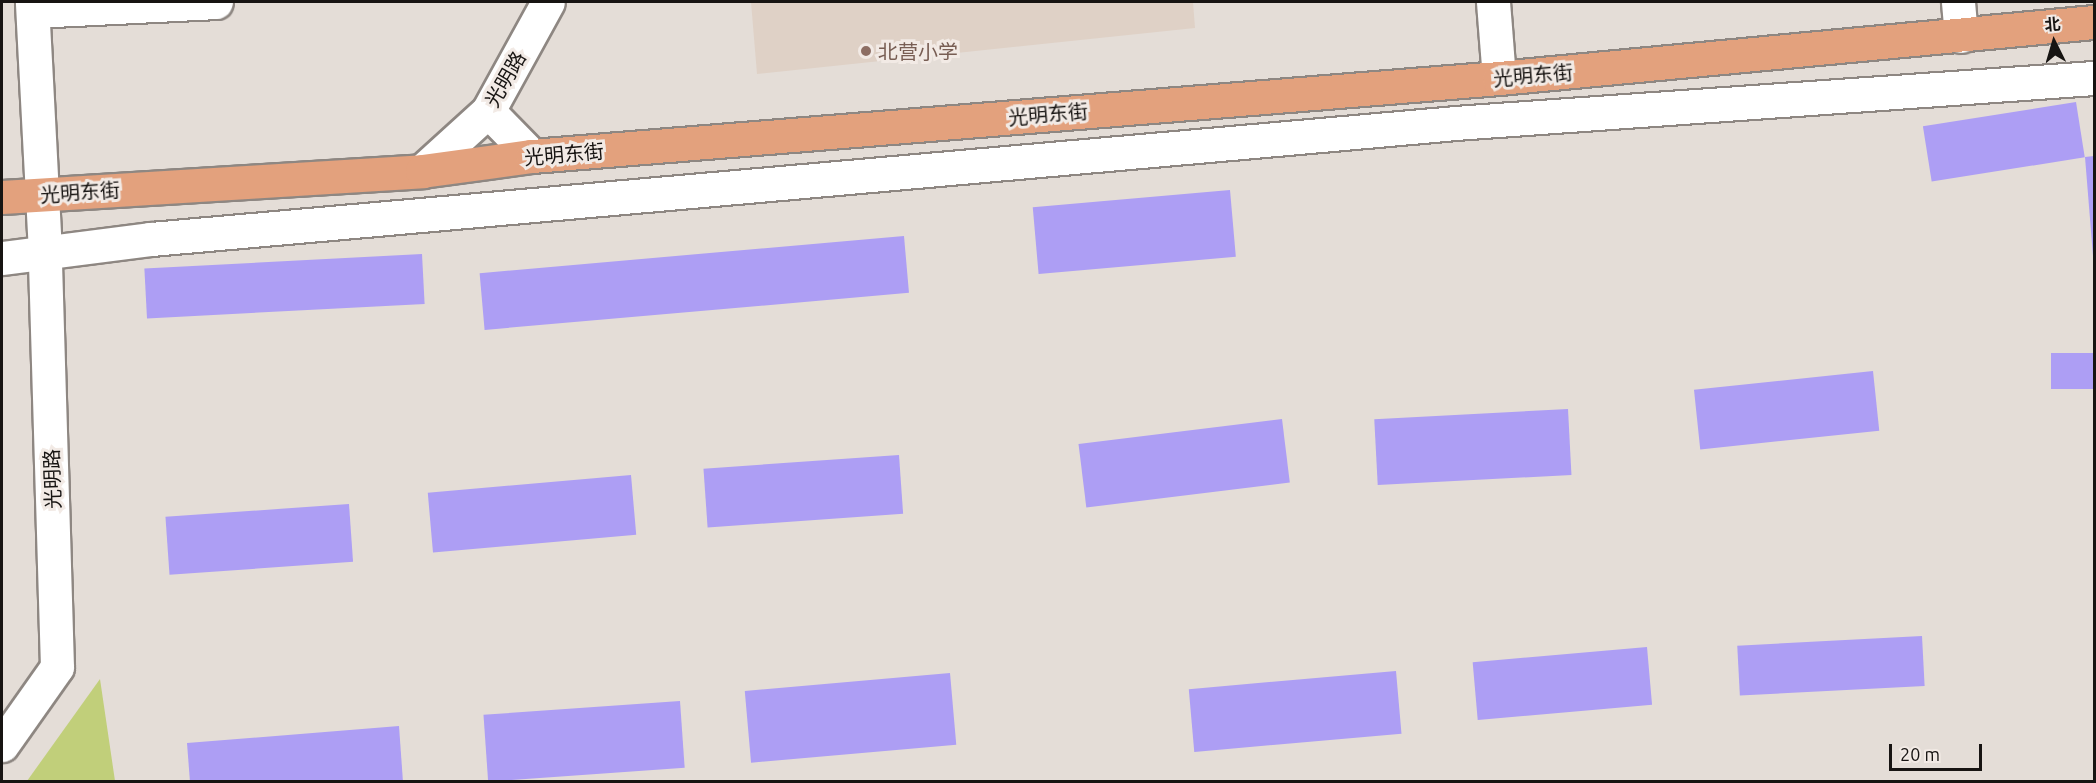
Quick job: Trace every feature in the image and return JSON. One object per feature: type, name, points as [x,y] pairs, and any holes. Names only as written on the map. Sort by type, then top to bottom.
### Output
[{"type":"main road","name":"光明东街","points":[[2,197],[422,171],[532,156],[1499,78],[2094,22]]},
{"type":"street","points":[[32,6],[216,2]]},
{"type":"street","name":"光明路","points":[[422,171],[488,111],[548,2]]},
{"type":"street","points":[[1493,2],[1499,78]]},
{"type":"street","points":[[1958,2],[1961,36]]},
{"type":"street","name":"光明路","points":[[2,745],[57,668],[45,252],[38,82],[32,6]]},
{"type":"street","points":[[2,258],[151,239],[1455,123],[2094,78]]},
{"type":"street","points":[[488,111],[532,156]]},
{"type":"shaded area","name":"北营小学","points":[[751,2],[1193,2],[1195,28],[757,74]]},
{"type":"green space","points":[[100,679],[115,781],[27,781]]},
{"type":"building","points":[[2076,102],[2085,157],[1932,182],[1923,126]]},
{"type":"building","points":[[2094,156],[2094,256],[2093,256],[2085,157]]},
{"type":"building","points":[[1230,190],[1236,257],[1039,274],[1033,207]]},
{"type":"building","points":[[904,236],[909,293],[485,330],[480,273]]},
{"type":"building","points":[[422,254],[425,304],[147,318],[144,269]]},
{"type":"building","points":[[2051,353],[2094,353],[2094,389],[2051,389]]},
{"type":"building","points":[[1873,371],[1879,431],[1700,449],[1694,390]]},
{"type":"building","points":[[1568,409],[1571,475],[1378,485],[1374,419]]},
{"type":"building","points":[[1282,419],[1290,483],[1086,508],[1079,444]]},
{"type":"building","points":[[899,455],[903,514],[708,528],[703,469]]},
{"type":"building","points":[[631,475],[636,535],[433,553],[428,493]]},
{"type":"building","points":[[349,504],[353,562],[169,575],[165,517]]},
{"type":"building","points":[[1922,636],[1925,686],[1740,696],[1737,646]]},
{"type":"building","points":[[1647,647],[1652,705],[1478,720],[1473,662]]},
{"type":"building","points":[[1396,671],[1401,734],[1194,752],[1189,689]]},
{"type":"building","points":[[950,673],[956,745],[751,763],[745,691]]},
{"type":"building","points":[[680,701],[685,768],[488,782],[483,715]]},
{"type":"building","points":[[399,726],[403,782],[190,782],[187,743]]},
{"type":"place","name":"北营小学","points":[[866,51]]}]
